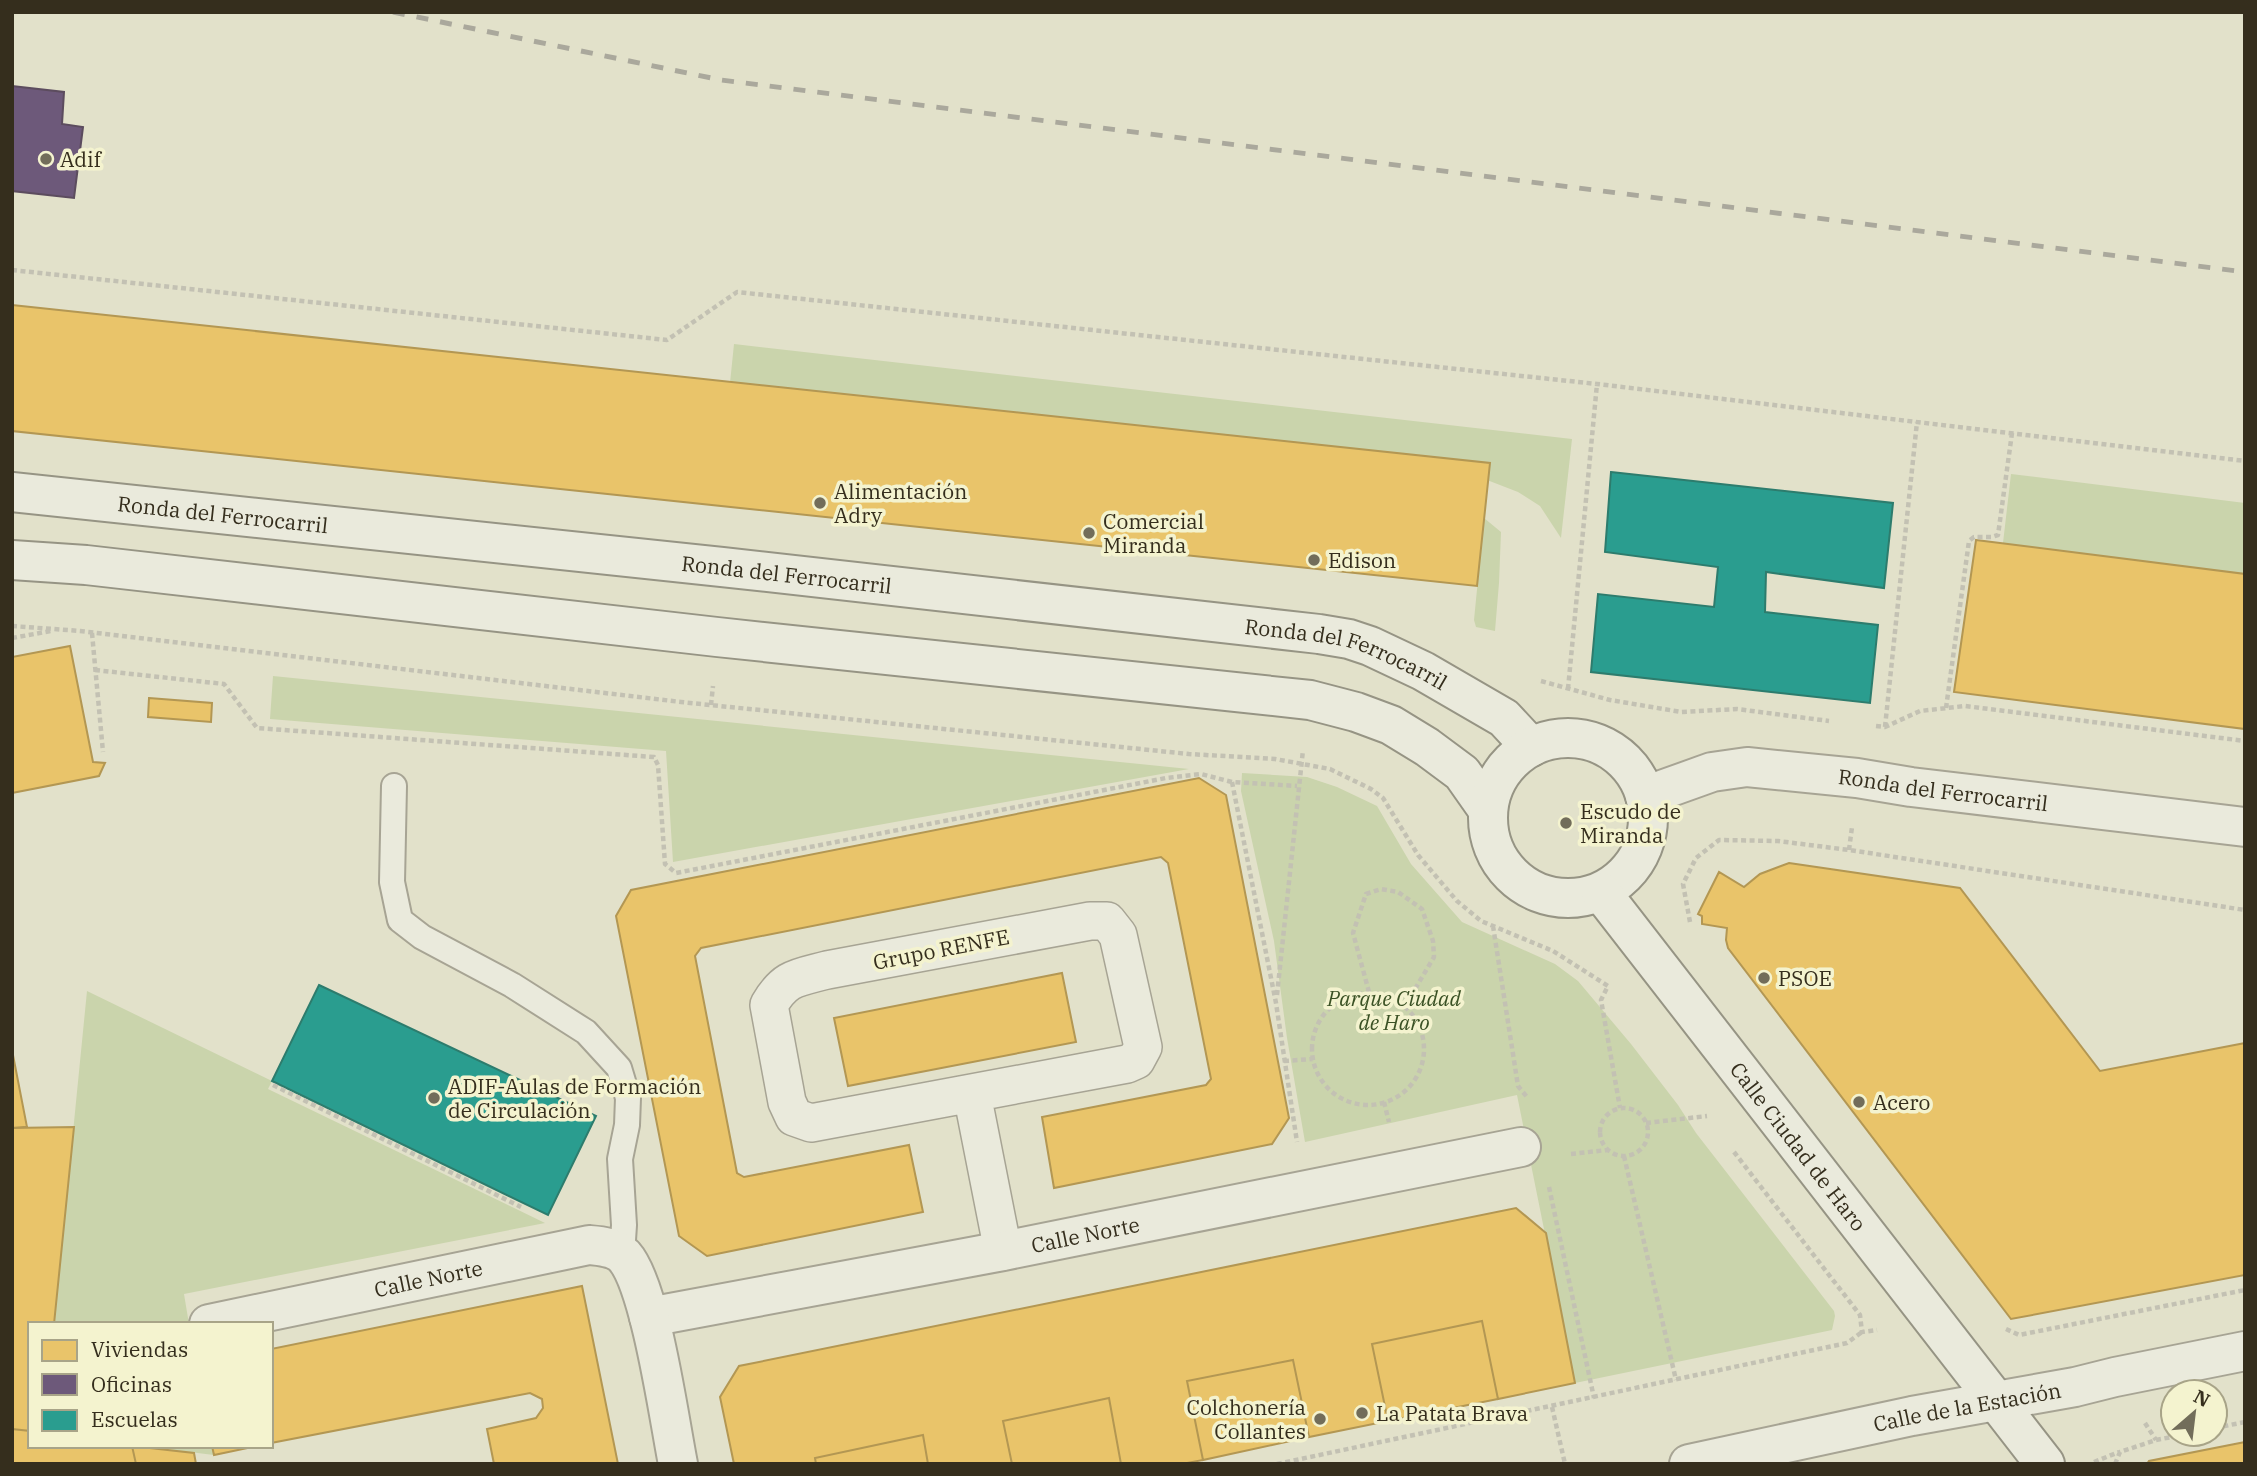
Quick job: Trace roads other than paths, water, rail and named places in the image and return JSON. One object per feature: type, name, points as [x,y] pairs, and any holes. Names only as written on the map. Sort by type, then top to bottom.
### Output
[{"type":"main road","name":"Ronda del Ferrocarril","points":[[12,492],[722,567],[1349,639],[1423,671],[1504,718],[1531,747]]},
{"type":"main road","points":[[12,560],[86,565],[717,637],[1310,700],[1391,725],[1427,747],[1462,773],[1488,810]]},
{"type":"main road","points":[[1570,738],[1595,743],[1617,755],[1634,773],[1645,796],[1649,818],[1644,841],[1635,862],[1620,879],[1601,892],[1580,898],[1540,894],[1522,884],[1506,870],[1489,834],[1488,810],[1493,789],[1505,767],[1531,747],[1551,740],[1570,738]]},
{"type":"main road","name":"Ronda del Ferrocarril","points":[[1645,796],[1712,772],[1747,767],[1857,778],[1911,787],[2245,827]]},
{"type":"main road","name":"Calle Ciudad de Haro","points":[[1601,892],[2046,1464]]},
{"type":"main road","name":"Calle Norte","points":[[649,1317],[1003,1251],[1521,1147]]},
{"type":"main road","name":"Calle Norte","points":[[218,1322],[589,1244],[601,1246],[630,1266]]},
{"type":"main road","points":[[630,1266],[649,1317],[678,1464]]},
{"type":"main road","name":"Calle de la Estación","points":[[1689,1464],[2245,1351]]},
{"type":"street","name":"Grupo RENFE","points":[[1090,921],[1107,921],[1118,935],[1143,1047],[1136,1060],[972,1094],[811,1123],[794,1117],[787,1102],[769,1005],[779,987],[796,978],[1090,921]]},
{"type":"street","points":[[972,1094],[1003,1251]]},
{"type":"lane","points":[[394,786],[392,882],[400,920],[422,937],[512,985],[586,1032],[619,1068],[628,1098],[620,1159],[624,1225],[630,1266]]},
{"type":"railway","points":[[393,12],[721,80],[2245,272]]},
{"type":"place","name":"Adif","points":[[46,159]]},
{"type":"place","name":"Alimentación Adry","points":[[820,503]]},
{"type":"place","name":"Comercial Miranda","points":[[1089,533]]},
{"type":"place","name":"Edison","points":[[1314,560]]},
{"type":"place","name":"Escudo de Miranda","points":[[1566,823]]},
{"type":"place","name":"PSOE","points":[[1764,978]]},
{"type":"place","name":"ADIF-Aulas de Formación de Circulación","points":[[434,1098]]},
{"type":"place","name":"Acero","points":[[1859,1102]]},
{"type":"place","name":"La Patata Brava","points":[[1362,1413]]},
{"type":"place","name":"Colchonería Collantes","points":[[1320,1419]]},
{"type":"park label","name":"Parque Ciudad de Haro","points":[[1394,1010]]}]
